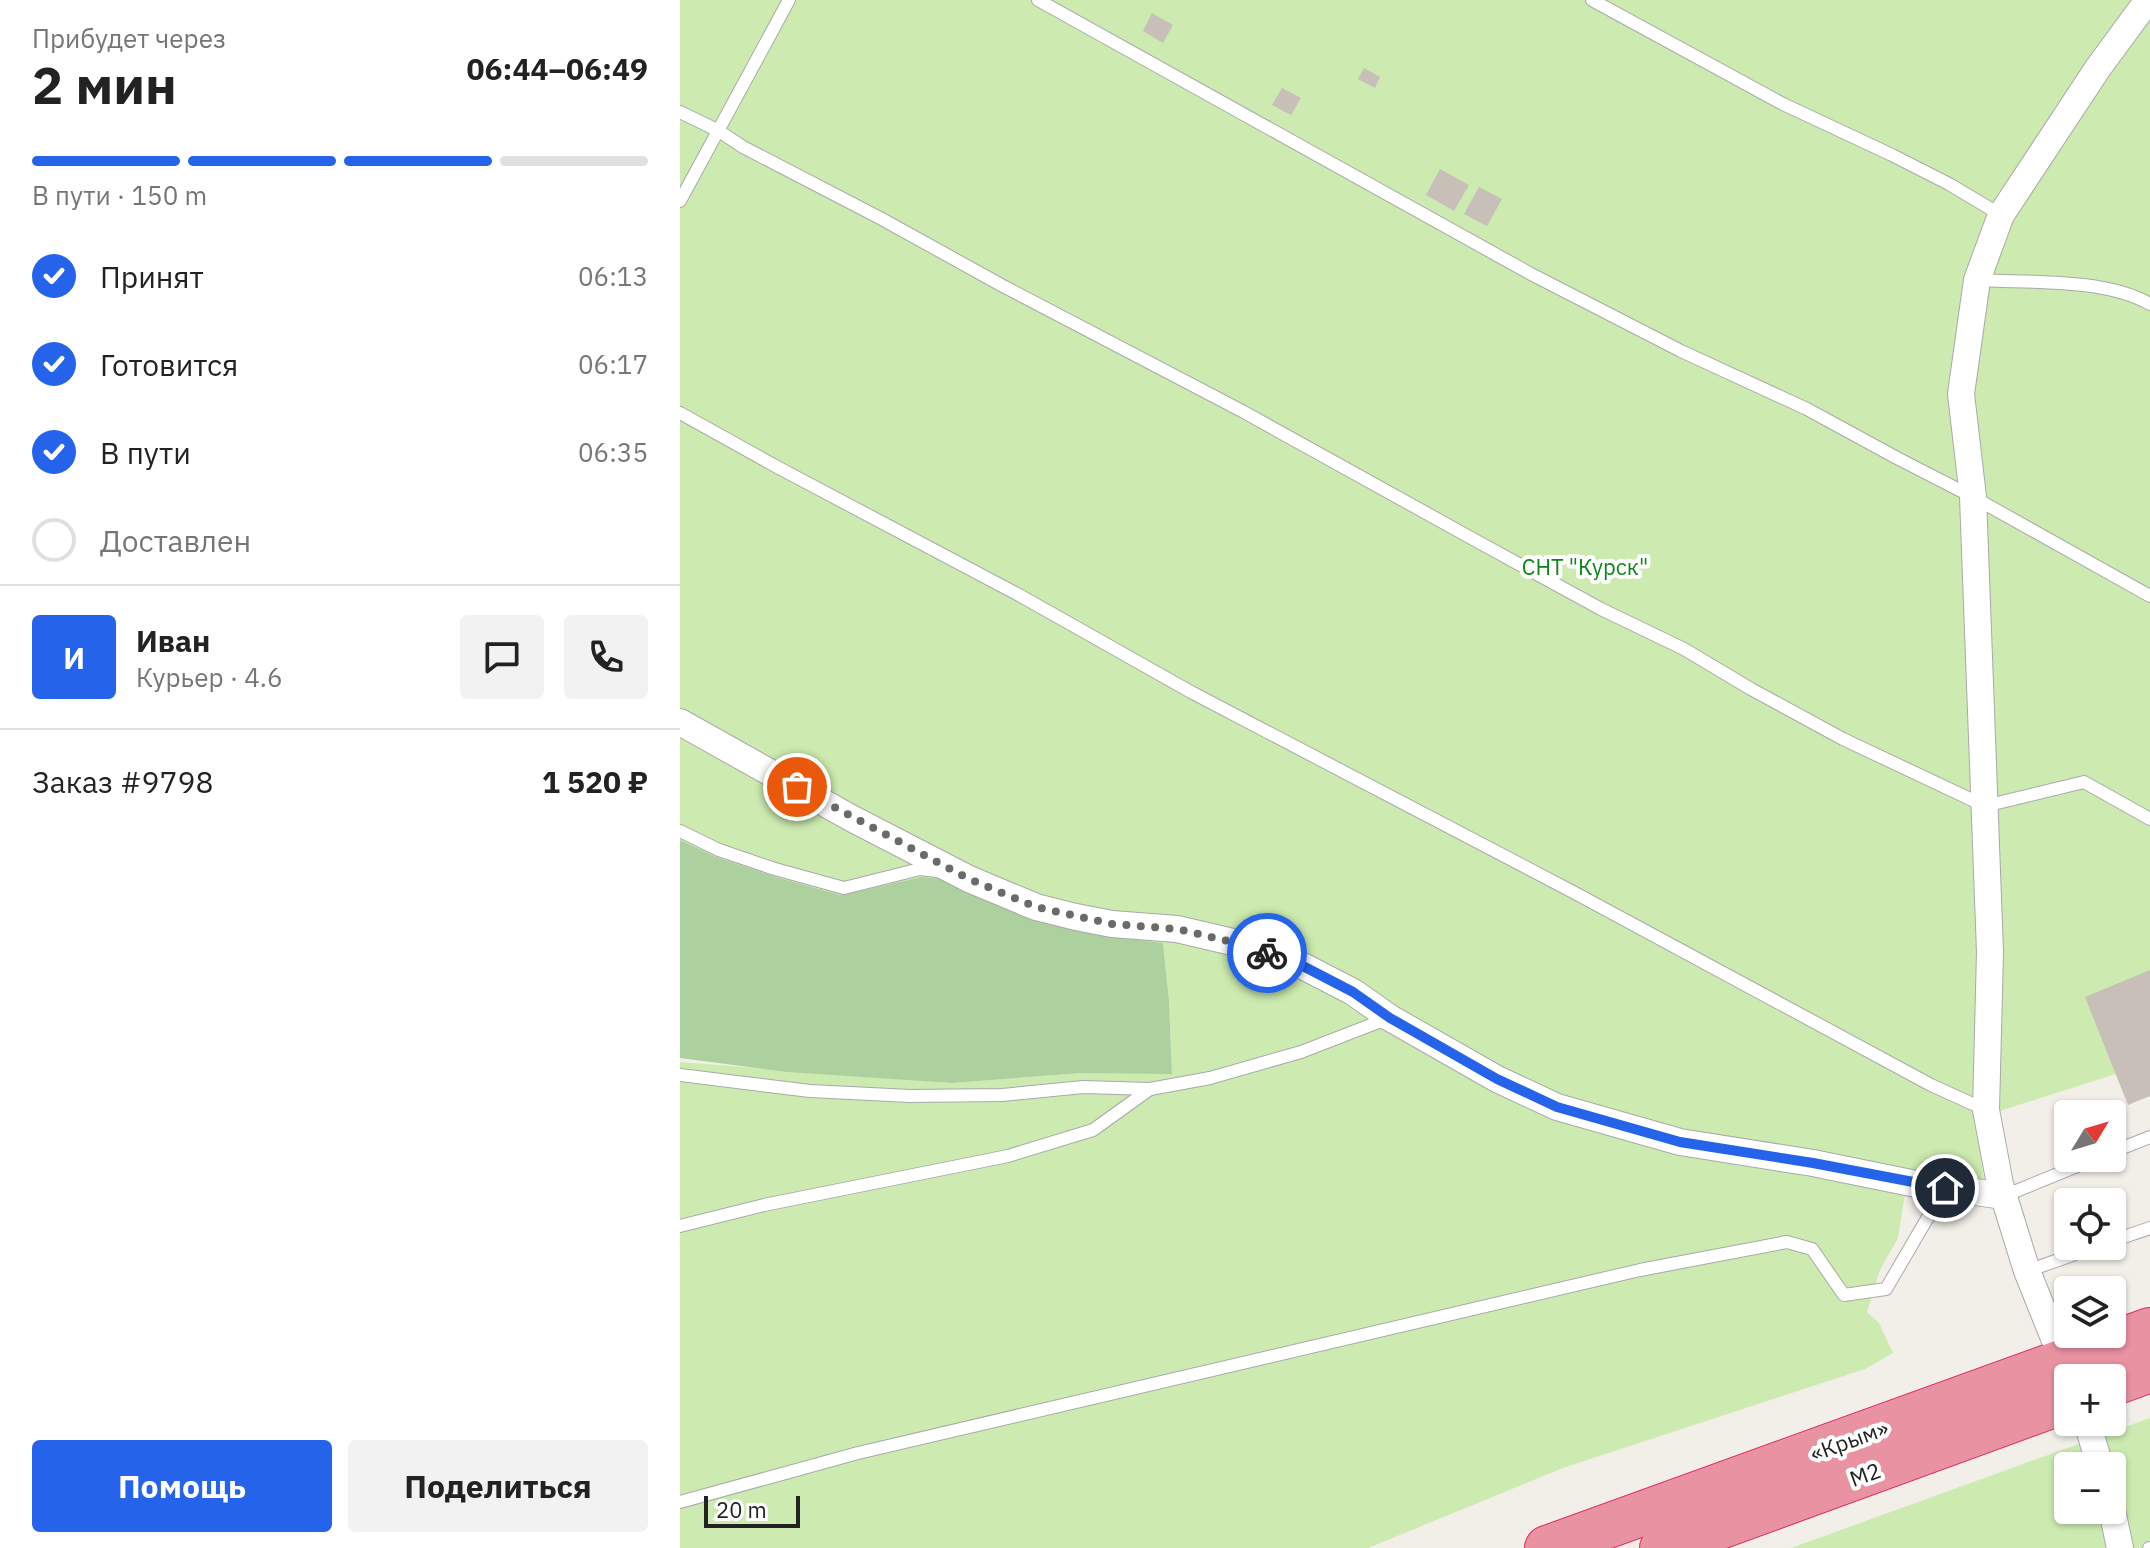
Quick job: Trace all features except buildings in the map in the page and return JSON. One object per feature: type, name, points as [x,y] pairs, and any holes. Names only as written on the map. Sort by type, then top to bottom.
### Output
[{"type":"highway","name":"«Крым»","points":[[2094,1364],[2150,1330]]},
{"type":"highway","points":[[2126,1379],[2150,1370]]},
{"type":"highway","name":"«Крым»","points":[[1547,1548],[2054,1385]]},
{"type":"highway","name":"М2","points":[[1662,1548],[2054,1386]]},
{"type":"street","points":[[2060,1364],[2000,1184],[1986,1110],[1990,952],[1985,806],[1973,497],[1961,394],[1977,280],[2001,215],[2098,68],[2148,0]]},
{"type":"street","points":[[680,722],[851,818],[957,873],[1036,907],[1112,924],[1177,929],[1241,944],[1299,964],[1353,992],[1390,1018],[1497,1079],[1557,1107],[1680,1142],[2004,1196]]},
{"type":"street","points":[[2115,1524],[2120,1548]]},
{"type":"lane","points":[[680,201],[789,0]]},
{"type":"lane","points":[[1038,0],[1531,274],[1681,351],[1807,409],[2150,596]]},
{"type":"lane","points":[[1592,0],[1783,104],[1949,184],[2001,215]]},
{"type":"lane","points":[[680,112],[1256,418],[1601,609],[1684,649],[1817,725],[1985,806],[2084,782],[2150,819]]},
{"type":"lane","points":[[1977,280],[2088,285],[2134,295],[2150,304]]},
{"type":"lane","points":[[680,413],[1019,595],[1191,692],[1589,900],[1931,1085],[1986,1110]]},
{"type":"lane","points":[[680,831],[719,850],[844,888],[920,869],[957,873]]},
{"type":"lane","points":[[680,1075],[810,1091],[910,1096],[1002,1095],[1083,1087],[1150,1089],[1210,1078],[1301,1052],[1390,1018]]},
{"type":"lane","points":[[680,1226],[778,1202],[1008,1156],[1093,1130],[1150,1089]]},
{"type":"lane","points":[[2126,1146],[2150,1137]]},
{"type":"lane","points":[[2004,1196],[2063,1172]]},
{"type":"lane","points":[[680,1502],[858,1453],[1640,1270],[1787,1242],[1812,1249],[1844,1295],[1886,1289],[1945,1188]]},
{"type":"lane","points":[[2126,1236],[2150,1228]]},
{"type":"lane","points":[[2027,1271],[2058,1260]]},
{"type":"green space","name":"СНТ \"Курск\"","points":[[680,0],[2150,0],[2150,1063],[1977,1117],[1984,1183],[1905,1194],[1898,1238],[1880,1270],[1867,1312],[1879,1323],[1893,1353],[1865,1369],[1563,1468],[1368,1548],[680,1548],[680,1062],[952,1083],[1081,1073],[1172,1073],[1163,943],[1110,936],[889,884],[842,895],[719,858],[680,840]]},
{"type":"green space","points":[[680,840],[719,858],[841,895],[922,877],[950,880],[1110,936],[1163,943],[1172,1074],[1081,1073],[952,1083],[787,1072],[680,1058]]},
{"type":"green space","points":[[2150,1418],[2150,1548],[1791,1548],[2054,1453],[2054,1524],[2126,1524],[2126,1452],[2056,1452],[2100,1436],[2126,1436],[2126,1427]]},
{"type":"way so far","points":[[797,787],[969,879],[1036,907],[1112,924],[1177,929],[1267,953]]},
{"type":"route","points":[[1267,953],[1299,964],[1353,992],[1390,1018],[1497,1079],[1557,1107],[1680,1142],[1945,1188]]}]
